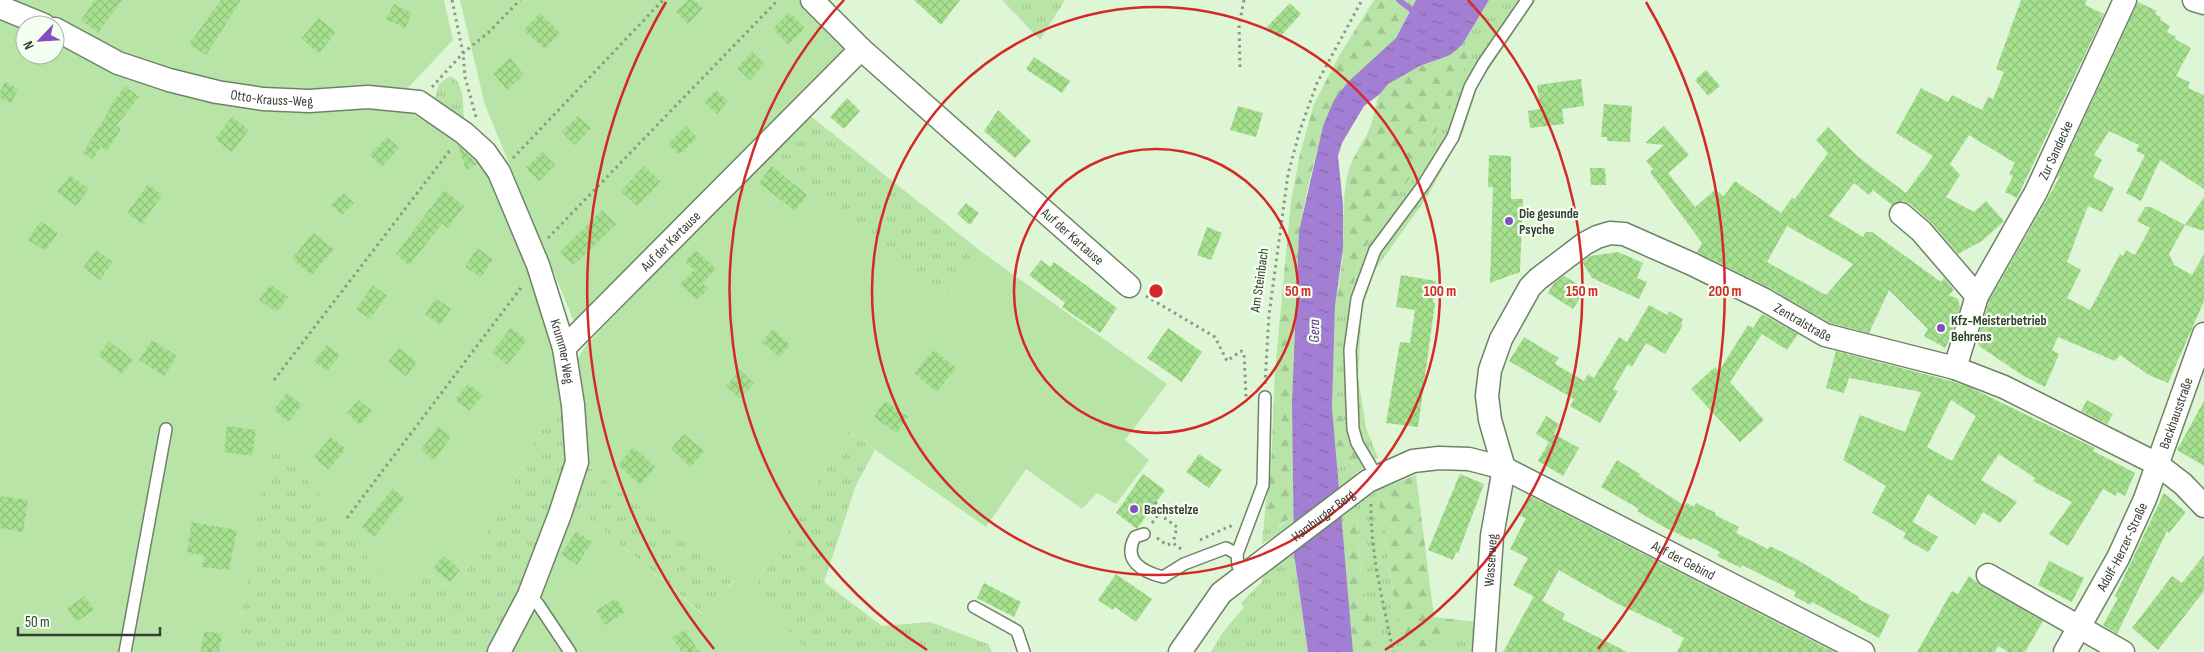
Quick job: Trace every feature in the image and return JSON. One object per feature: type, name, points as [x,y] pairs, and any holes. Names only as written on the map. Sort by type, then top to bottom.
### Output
[{"type":"street","name":"Auf der Kartause","points":[[812,0],[861,49],[1129,286]]},
{"type":"street","name":"Zur Sandecke","points":[[1955,368],[1977,296],[2036,192],[2125,0]]},
{"type":"street","points":[[2194,0],[2204,3]]},
{"type":"street","points":[[0,7],[20,15]]},
{"type":"street","name":"Otto-Krauss-Weg","points":[[65,34],[118,62],[168,80],[217,92],[263,99],[309,101],[368,96],[419,102],[464,133],[485,152]]},
{"type":"street","name":"Auf der Kartause","points":[[564,348],[861,49]]},
{"type":"street","name":"Krummer Weg","points":[[485,152],[499,172],[535,257],[564,348],[574,405],[577,462],[560,514],[529,594],[499,652]]},
{"type":"street","points":[[1901,214],[1920,231],[1977,296]]},
{"type":"street","name":"Zentralstraße","points":[[1504,468],[1490,420],[1487,396],[1490,370],[1501,339],[1530,287],[1566,256],[1597,237],[1610,233],[1624,234],[1763,299],[1814,334],[1955,368],[2004,387],[2158,464],[2183,484],[2204,506]]},
{"type":"street","name":"Backhausstraße","points":[[2158,464],[2204,334]]},
{"type":"street","name":"Hamburger Berg","points":[[1180,652],[1202,618],[1222,593],[1367,482],[1414,462],[1439,458],[1469,459],[1504,468]]},
{"type":"street","name":"Adolf-Herzer-Straße","points":[[2065,652],[2081,627],[2118,558],[2145,499],[2158,464]]},
{"type":"street","name":"Wasserweg","points":[[1484,652],[1492,536],[1504,468]]},
{"type":"street","name":"Auf der Gebind","points":[[1504,468],[1863,652]]},
{"type":"street","points":[[1988,575],[2123,652]]},
{"type":"lane","points":[[1367,482],[1354,429],[1350,350],[1357,299],[1375,250],[1424,184],[1453,137],[1470,87],[1483,64],[1527,0]]},
{"type":"lane","points":[[1244,575],[1238,566],[1237,554],[1262,485],[1265,397]]},
{"type":"lane","points":[[125,652],[166,429]]},
{"type":"lane","points":[[1145,533],[1135,538],[1130,547],[1130,555],[1141,567],[1152,574],[1163,577],[1184,564],[1226,548],[1237,554]]},
{"type":"lane","points":[[529,594],[538,604],[570,652]]},
{"type":"lane","points":[[974,608],[1017,631],[1024,652]]},
{"type":"path","points":[[452,0],[463,53],[465,77],[485,152]]},
{"type":"path","points":[[419,102],[463,53],[489,32],[520,0]]},
{"type":"path","points":[[499,172],[663,0]]},
{"type":"path","points":[[346,518],[535,257],[540,246],[778,0]]},
{"type":"path","points":[[1240,67],[1239,25],[1244,0]]},
{"type":"path","name":"Am Steinbach","points":[[1265,397],[1268,315],[1288,174],[1300,130],[1317,83],[1362,0]]},
{"type":"path","points":[[274,380],[464,133]]},
{"type":"path","points":[[1129,286],[1215,337],[1227,361],[1241,351],[1244,353],[1246,397],[1265,397]]},
{"type":"path","points":[[1367,482],[1372,500],[1371,523],[1377,568],[1393,652]]},
{"type":"path","points":[[1153,502],[1163,508],[1145,533],[1167,545],[1175,544],[1177,527],[1159,514]]},
{"type":"green space","points":[[3,0],[444,0],[453,40],[404,92],[276,94],[193,81],[112,52],[65,30],[65,15],[34,15]]},
{"type":"green space","points":[[460,0],[798,0],[851,51],[575,324],[485,105]]},
{"type":"green space","points":[[1002,0],[1065,0],[1040,40]]},
{"type":"green space","points":[[1374,0],[1416,0],[1396,38],[1374,58],[1323,126],[1299,231],[1292,402],[1295,515],[1274,529],[1268,520],[1266,502],[1271,469],[1275,371],[1291,201],[1300,154],[1314,104],[1339,56]]},
{"type":"green space","points":[[1489,0],[1536,0],[1478,85],[1463,132],[1427,197],[1375,270],[1362,308],[1358,377],[1366,428],[1378,458],[1356,473],[1357,503],[1378,490],[1403,652],[1376,652],[1361,575],[1357,513],[1350,513],[1341,517],[1335,458],[1354,464],[1359,460],[1351,424],[1332,408],[1335,306],[1348,307],[1358,263],[1372,234],[1426,154],[1471,53],[1462,45]]},
{"type":"green space","points":[[0,19],[15,26],[15,65],[65,65],[65,49],[102,66],[233,105],[290,113],[363,102],[398,106],[472,146],[482,161],[518,242],[554,346],[563,388],[455,593],[425,573],[404,603],[271,434],[235,652],[0,652]]},
{"type":"green space","points":[[1462,45],[1471,53],[1426,154],[1372,234],[1358,263],[1348,307],[1335,306],[1342,261],[1346,182],[1350,166],[1370,129],[1379,96],[1388,84],[1397,78],[1444,56]]},
{"type":"green space","points":[[450,76],[455,79],[460,88],[463,100],[464,117],[462,119],[438,103],[435,97],[439,84]]},
{"type":"green space","points":[[808,114],[983,253],[942,301],[765,159]]},
{"type":"green space","points":[[765,159],[942,301],[983,253],[1167,384],[1125,440],[1149,460],[1116,504],[1097,493],[1082,509],[1026,469],[986,527],[848,431],[749,595],[810,652],[507,652],[571,503],[702,614],[734,581],[587,465],[577,360],[586,345]]},
{"type":"green space","points":[[563,388],[570,452],[734,580],[703,614],[561,495],[492,652],[235,652],[271,433],[425,573],[455,593]]},
{"type":"green space","points":[[1332,408],[1351,424],[1359,460],[1355,464],[1335,458]]},
{"type":"green space","points":[[848,431],[875,450],[856,485],[824,582],[882,626],[930,622],[988,644],[992,652],[810,652],[749,595]]},
{"type":"green space","points":[[1416,475],[1434,617],[1468,621],[1434,652],[1403,652],[1379,505],[1378,490]]},
{"type":"green space","points":[[1266,502],[1268,520],[1279,527],[1295,515],[1294,554],[1308,652],[1211,652],[1223,632],[1244,607],[1241,603],[1262,582],[1263,576],[1274,566],[1273,537],[1262,544]]},
{"type":"green space","points":[[1350,513],[1357,513],[1361,575],[1376,652],[1353,652],[1341,517]]},
{"type":"green space","points":[[1468,621],[1477,622],[1474,652],[1434,652]]},
{"type":"water","name":"Gera","points":[[1416,0],[1489,0],[1462,45],[1450,55],[1420,66],[1388,84],[1380,94],[1364,106],[1342,143],[1338,156],[1343,205],[1343,248],[1335,306],[1332,408],[1353,652],[1308,652],[1294,554],[1292,402],[1299,231],[1323,126],[1334,100],[1348,82],[1396,38]]},
{"type":"building","points":[[95,0],[122,0],[98,33],[81,20]]},
{"type":"building","points":[[221,0],[241,0],[206,55],[189,44]]},
{"type":"building","points":[[688,0],[694,0],[703,8],[688,24],[676,12]]},
{"type":"building","points":[[914,0],[960,0],[941,25]]},
{"type":"building","points":[[2021,0],[2087,0],[2085,5],[2104,14],[2017,198],[2005,192],[2013,176],[2009,174],[2015,163],[1969,135],[1950,164],[1960,175],[1946,197],[1974,212],[1986,201],[2004,221],[1982,241],[1958,254],[1931,222],[1910,204],[1903,201],[1892,205],[1873,190],[1869,195],[1854,183],[1829,216],[1863,237],[1866,232],[1872,232],[1941,282],[1944,278],[1954,290],[1949,295],[1958,299],[1960,307],[1945,348],[1924,336],[1928,329],[1889,290],[1869,333],[1830,323],[1770,288],[1697,252],[1702,243],[1650,172],[1653,169],[1646,161],[1664,145],[1645,143],[1664,126],[1689,155],[1668,173],[1695,207],[1715,190],[1724,196],[1735,181],[1781,213],[1792,198],[1795,199],[1828,153],[1816,140],[1828,127],[1857,156],[1906,193],[1933,156],[1896,133],[1921,88],[1948,102],[1952,95],[1982,110],[1988,97],[1993,99],[2004,72],[1996,69]],"holes":[[[1787,226],[1853,264],[1826,295],[1767,262]]]},
{"type":"building","points":[[2138,2],[2157,11],[2155,14],[2161,17],[2160,20],[2170,26],[2167,32],[2191,48],[2176,76],[2190,82],[2188,88],[2204,95],[2204,189],[2160,160],[2141,201],[2126,193],[2145,155],[2136,151],[2139,145],[2109,131],[2094,155],[2102,160],[2093,177],[2114,188],[2102,212],[2088,206],[2067,262],[2081,270],[2067,298],[2090,310],[2120,254],[2123,256],[2126,250],[2135,255],[2150,228],[2137,221],[2145,207],[2151,207],[2185,225],[2169,254],[2174,265],[2192,275],[2204,254],[2204,301],[2168,383],[2149,375],[2120,355],[2115,361],[2058,337],[2052,350],[2059,354],[2045,387],[2022,375],[1979,346],[1977,341],[1989,301],[2061,175],[2056,179]]},
{"type":"building","points":[[1290,3],[1301,14],[1279,38],[1267,27]]},
{"type":"building","points":[[394,4],[412,13],[405,28],[386,19]]},
{"type":"building","points":[[789,12],[805,28],[788,45],[773,29]]},
{"type":"building","points":[[540,13],[560,33],[545,49],[524,30]]},
{"type":"building","points":[[318,18],[336,32],[319,53],[301,39]]},
{"type":"building","points":[[752,52],[764,64],[750,80],[737,68]]},
{"type":"building","points":[[1034,57],[1070,81],[1062,93],[1026,69]]},
{"type":"building","points":[[510,58],[524,75],[507,90],[493,73]]},
{"type":"building","points":[[1706,70],[1720,86],[1708,96],[1695,80]]},
{"type":"building","points":[[1581,79],[1584,106],[1562,109],[1564,124],[1530,128],[1528,111],[1540,109],[1537,85]]},
{"type":"building","points":[[5,82],[18,89],[11,103],[0,98],[0,92]]},
{"type":"building","points":[[125,86],[139,97],[116,126],[121,129],[107,151],[101,147],[92,159],[83,153],[109,108]]},
{"type":"building","points":[[716,90],[728,101],[717,114],[704,102]]},
{"type":"building","points":[[847,98],[860,111],[844,129],[830,117]]},
{"type":"building","points":[[1604,104],[1632,106],[1630,142],[1607,141],[1607,137],[1601,137]]},
{"type":"building","points":[[1238,106],[1263,113],[1256,137],[1230,130]]},
{"type":"building","points":[[998,110],[1031,141],[1015,158],[984,131]]},
{"type":"building","points":[[578,116],[591,128],[575,145],[562,132]]},
{"type":"building","points":[[232,117],[249,130],[232,152],[215,139]]},
{"type":"building","points":[[686,126],[697,138],[679,155],[668,144]]},
{"type":"building","points":[[387,137],[399,148],[382,167],[370,155]]},
{"type":"building","points":[[458,145],[475,161],[477,164],[466,170]]},
{"type":"building","points":[[542,152],[555,165],[539,181],[526,168]]},
{"type":"building","points":[[1489,155],[1511,156],[1511,199],[1523,199],[1520,272],[1490,283],[1493,187],[1488,187]]},
{"type":"building","points":[[644,166],[661,182],[637,206],[621,191]]},
{"type":"building","points":[[772,166],[807,195],[795,211],[759,183]]},
{"type":"building","points":[[1590,168],[1605,168],[1606,185],[1591,185]]},
{"type":"building","points":[[70,175],[89,189],[76,206],[57,192]]},
{"type":"building","points":[[148,184],[162,195],[142,224],[127,213]]},
{"type":"building","points":[[444,190],[464,206],[448,228],[442,224],[409,265],[396,254]]},
{"type":"building","points":[[343,193],[354,203],[342,215],[331,205]]},
{"type":"building","points":[[2204,197],[2204,231],[2185,225]]},
{"type":"building","points":[[966,203],[979,213],[970,225],[957,214]]},
{"type":"building","points":[[602,210],[616,224],[574,265],[560,252]]},
{"type":"building","points":[[40,221],[58,233],[45,251],[28,240]]},
{"type":"building","points":[[1207,227],[1222,233],[1211,260],[1197,255]]},
{"type":"building","points":[[313,233],[334,249],[312,275],[292,259]]},
{"type":"building","points":[[477,248],[493,259],[481,277],[465,267]]},
{"type":"building","points":[[96,250],[113,262],[100,280],[83,268]]},
{"type":"building","points":[[696,250],[716,269],[702,283],[709,289],[697,300],[680,284],[694,270],[685,261]]},
{"type":"building","points":[[1618,252],[1643,263],[1637,278],[1647,282],[1639,299],[1592,278],[1582,262],[1590,256]]},
{"type":"building","points":[[1041,260],[1050,267],[1054,262],[1117,308],[1100,333],[1062,307],[1065,303],[1029,275]]},
{"type":"building","points":[[1401,275],[1436,281],[1433,303],[1435,303],[1418,427],[1386,423],[1400,342],[1410,343],[1415,310],[1396,307]]},
{"type":"building","points":[[1564,276],[1586,289],[1573,309],[1548,293],[1554,283]]},
{"type":"building","points":[[270,284],[288,297],[277,312],[259,300]]},
{"type":"building","points":[[373,285],[387,296],[370,319],[356,309]]},
{"type":"building","points":[[436,298],[451,309],[440,325],[425,314]]},
{"type":"building","points":[[1649,305],[1667,315],[1669,311],[1683,319],[1681,324],[1683,325],[1665,354],[1646,343],[1632,367],[1628,364],[1613,389],[1618,391],[1600,423],[1570,406],[1574,399],[1509,361],[1524,337],[1559,358],[1555,364],[1584,381],[1588,374],[1594,378],[1619,337],[1627,342]]},
{"type":"building","points":[[1762,314],[1798,334],[1787,350],[1762,334],[1730,382],[1764,420],[1740,442],[1691,389],[1715,367],[1719,371],[1748,325],[1753,328]]},
{"type":"building","points":[[511,328],[527,340],[507,365],[492,352]]},
{"type":"building","points":[[1168,328],[1202,352],[1182,382],[1147,358]]},
{"type":"building","points":[[773,329],[790,345],[779,357],[762,342]]},
{"type":"building","points":[[152,340],[177,356],[164,376],[139,360]]},
{"type":"building","points":[[109,341],[133,360],[122,374],[98,355]]},
{"type":"building","points":[[327,345],[340,355],[327,371],[314,361]]},
{"type":"building","points":[[399,348],[417,362],[406,376],[388,362]]},
{"type":"building","points":[[934,350],[956,368],[937,392],[914,373]]},
{"type":"building","points":[[1836,351],[1951,381],[1969,387],[2095,448],[2093,451],[2135,473],[2125,496],[2117,492],[2116,496],[2103,489],[2068,546],[2049,534],[2072,502],[2033,481],[2035,478],[1999,454],[1981,480],[2017,502],[2000,523],[1983,512],[1975,525],[1928,494],[1911,525],[1913,522],[1938,537],[1928,552],[1903,538],[1906,533],[1872,513],[1886,486],[1843,460],[1860,415],[1905,432],[1921,392],[1849,378],[1844,393],[1826,388]],"holes":[[[1951,400],[1976,416],[1952,461],[1927,447]]]},
{"type":"building","points":[[740,370],[754,384],[740,399],[726,386]]},
{"type":"building","points":[[468,384],[483,395],[469,411],[455,400]]},
{"type":"building","points":[[287,393],[302,405],[288,422],[274,410]]},
{"type":"building","points":[[359,400],[372,411],[360,425],[347,413]]},
{"type":"building","points":[[2087,400],[2113,414],[2107,424],[2081,411]]},
{"type":"building","points":[[885,401],[908,417],[897,433],[874,417]]},
{"type":"building","points":[[2204,401],[2204,466],[2177,450]]},
{"type":"building","points":[[1546,416],[1559,424],[1554,434],[1579,448],[1563,476],[1538,461],[1549,442],[1536,434]]},
{"type":"building","points":[[227,426],[256,430],[252,456],[224,452]]},
{"type":"building","points":[[438,427],[451,437],[434,460],[421,450]]},
{"type":"building","points":[[684,434],[704,451],[691,467],[671,449]]},
{"type":"building","points":[[331,437],[346,449],[328,470],[314,457]]},
{"type":"building","points":[[633,447],[656,467],[640,485],[618,465]]},
{"type":"building","points":[[1199,454],[1222,470],[1209,488],[1186,472]]},
{"type":"building","points":[[1617,460],[1685,506],[1687,503],[1694,507],[1696,503],[1716,513],[1715,515],[1739,527],[1736,533],[1768,549],[1770,546],[1798,560],[1859,597],[1858,599],[1890,615],[1879,638],[1812,602],[1810,605],[1794,596],[1796,592],[1742,565],[1741,568],[1717,556],[1720,552],[1693,538],[1691,540],[1664,527],[1637,511],[1639,509],[1601,487]]},
{"type":"building","points":[[1143,474],[1165,490],[1137,529],[1116,513]]},
{"type":"building","points":[[1460,474],[1484,484],[1458,553],[1456,552],[1453,560],[1428,550]]},
{"type":"building","points":[[393,488],[404,498],[374,537],[362,527]]},
{"type":"building","points":[[2164,493],[2186,512],[2169,533],[2167,531],[2117,634],[2103,625],[2118,598],[2115,596]]},
{"type":"building","points":[[0,496],[28,500],[23,532],[0,528]]},
{"type":"building","points":[[1530,496],[1834,652],[1677,652],[1684,638],[1672,632],[1673,630],[1618,604],[1559,570],[1542,601],[1513,585],[1528,558],[1510,549],[1526,518],[1520,516]]},
{"type":"building","points":[[192,522],[237,530],[229,570],[202,567],[204,556],[187,552]]},
{"type":"building","points":[[576,532],[592,542],[577,565],[561,554]]},
{"type":"building","points":[[2204,555],[2204,591],[2158,650],[2132,628],[2172,576],[2182,583]]},
{"type":"building","points":[[444,556],[460,570],[450,582],[433,568]]},
{"type":"building","points":[[2049,561],[2084,578],[2072,602],[2038,585]]},
{"type":"building","points":[[1116,574],[1152,599],[1136,622],[1115,607],[1113,610],[1098,600]]},
{"type":"building","points":[[1969,576],[1982,586],[2043,621],[2025,652],[2008,652],[1998,646],[1995,652],[1917,652],[1952,591],[1958,594]]},
{"type":"building","points":[[984,583],[1021,602],[1014,617],[977,598]]},
{"type":"building","points":[[85,596],[94,610],[76,622],[67,608]]},
{"type":"building","points":[[1534,596],[1565,614],[1562,619],[1627,652],[1503,652]]},
{"type":"building","points":[[616,598],[625,612],[605,625],[596,611]]},
{"type":"building","points":[[684,630],[700,652],[682,652],[672,638]]},
{"type":"building","points":[[204,631],[222,634],[219,652],[201,652]]},
{"type":"waterway","points":[[1399,0],[1417,14]]},
{"type":"place","name":"Die gesunde Psyche","points":[[1509,221]]},
{"type":"place","name":"Kfz-Meisterbetrieb Behrens","points":[[1941,328]]},
{"type":"place","name":"Bachstelze","points":[[1134,509]]}]
